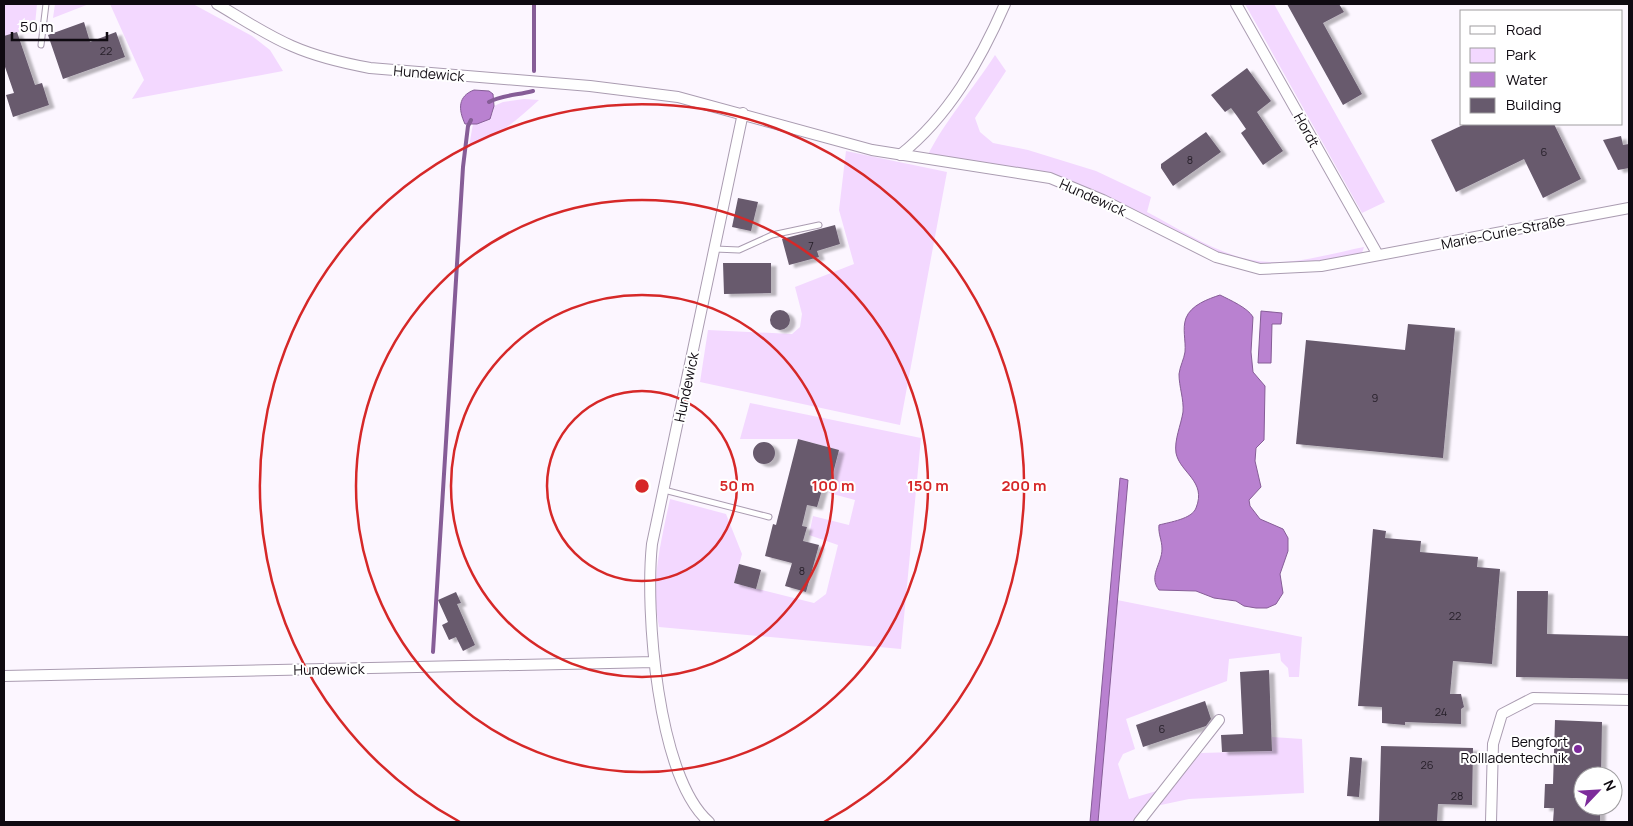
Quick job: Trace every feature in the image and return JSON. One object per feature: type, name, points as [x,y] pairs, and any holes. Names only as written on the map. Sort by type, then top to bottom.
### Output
[{"type":"street","name":"Hundewick","points":[[217,4],[290,46],[346,63],[370,68],[590,86],[678,97],[743,113],[872,150],[1050,178],[1103,200],[1216,257],[1260,269],[1321,266],[1378,255]]},
{"type":"street","points":[[900,155],[923,137],[966,80],[986,46],[1005,4]]},
{"type":"street","name":"Hordt","points":[[1236,4],[1378,255]]},
{"type":"street","name":"Hundewick","points":[[709,822],[689,797],[673,758],[654,662],[649,572],[664,490],[743,113]]},
{"type":"street","name":"Marie-Curie-Straße","points":[[1378,255],[1629,208]]},
{"type":"street","name":"Hundewick","points":[[4,676],[654,662]]},
{"type":"street","points":[[1491,822],[1493,744],[1502,714],[1533,698],[1629,700]]},
{"type":"street","points":[[1139,822],[1219,720]]},
{"type":"lane","points":[[41,45],[46,4]]},
{"type":"lane","points":[[715,249],[739,250],[772,236],[819,225]]},
{"type":"lane","points":[[664,490],[769,517]]},
{"type":"green space","points":[[4,4],[37,4],[35,25],[4,38]]},
{"type":"green space","points":[[55,4],[89,4],[53,18]]},
{"type":"green space","points":[[110,4],[193,4],[252,36],[270,50],[283,71],[132,99],[144,80]]},
{"type":"green space","points":[[1245,4],[1274,4],[1385,202],[1362,213]]},
{"type":"green space","points":[[995,55],[1006,71],[975,118],[980,132],[993,143],[1028,150],[1096,171],[1151,197],[1147,212],[1206,244],[1237,256],[1254,260],[1282,262],[1364,247],[1362,253],[1304,266],[1270,268],[1220,256],[1078,185],[927,157],[941,131]]},
{"type":"green space","points":[[524,99],[539,100],[498,133],[469,146],[473,124],[493,113],[494,106],[503,102]]},
{"type":"green space","points":[[846,151],[947,172],[900,425],[700,382],[708,330],[792,334],[800,327],[802,314],[795,287],[854,264],[839,210]]},
{"type":"green space","points":[[750,403],[921,438],[901,649],[659,627],[656,578],[670,499],[726,514],[742,554],[734,583],[814,603],[826,594],[838,545],[809,535],[813,516],[849,525],[855,500],[829,493],[839,450],[798,439],[740,439]]},
{"type":"green space","points":[[1117,600],[1302,637],[1299,677],[1289,677],[1288,668],[1281,661],[1280,653],[1229,659],[1227,681],[1126,719],[1135,749],[1123,754],[1118,764],[1129,799],[1160,790],[1136,822],[1098,822]]},
{"type":"green space","points":[[1272,737],[1302,739],[1304,793],[1189,799],[1156,806],[1201,753],[1272,751]]},
{"type":"water","points":[[474,90],[489,91],[493,94],[494,106],[490,119],[477,124],[465,124],[461,113],[462,99]]},
{"type":"water","points":[[1220,295],[1243,307],[1253,317],[1251,352],[1253,372],[1265,386],[1264,440],[1256,448],[1255,461],[1261,487],[1249,500],[1250,506],[1260,519],[1283,529],[1288,538],[1288,551],[1280,574],[1283,593],[1276,604],[1267,608],[1244,606],[1236,601],[1214,598],[1196,591],[1159,590],[1155,580],[1162,549],[1159,525],[1180,520],[1190,515],[1196,508],[1198,499],[1196,484],[1178,460],[1176,453],[1177,438],[1183,412],[1179,374],[1185,352],[1185,322],[1188,313],[1192,309]]},
{"type":"water","points":[[1261,311],[1282,313],[1281,324],[1272,324],[1271,363],[1258,363]]},
{"type":"water","points":[[1120,478],[1128,480],[1098,822],[1090,822]]},
{"type":"building","points":[[1287,4],[1339,4],[1344,12],[1323,23],[1362,94],[1343,105]]},
{"type":"building","points":[[84,22],[90,42],[116,32],[125,57],[63,79],[48,35]]},
{"type":"building","points":[[17,32],[35,85],[42,83],[49,105],[13,117],[6,95],[14,93],[4,64],[4,36]]},
{"type":"building","points":[[1247,68],[1271,101],[1257,112],[1283,151],[1263,165],[1241,133],[1246,129],[1237,116],[1231,108],[1225,112],[1211,95]]},
{"type":"building","points":[[1463,125],[1554,125],[1581,179],[1543,198],[1524,159],[1456,192],[1431,140]]},
{"type":"building","points":[[1206,132],[1221,152],[1173,186],[1161,168],[1161,164]]},
{"type":"building","points":[[1621,136],[1623,145],[1629,144],[1629,168],[1618,170],[1603,140]]},
{"type":"building","points":[[738,198],[758,202],[751,231],[732,227]]},
{"type":"building","points":[[835,225],[840,244],[817,251],[819,257],[789,265],[782,239]]},
{"type":"building","points":[[723,263],[771,263],[771,293],[724,294]]},
{"type":"building","points":[[780,310],[787,313],[790,320],[787,327],[780,330],[773,327],[770,320],[773,313]]},
{"type":"building","points":[[1408,324],[1455,328],[1443,458],[1296,444],[1306,340],[1405,350]]},
{"type":"building","points":[[798,439],[839,450],[830,485],[824,483],[817,507],[807,505],[802,526],[807,527],[803,541],[819,545],[806,592],[785,586],[792,563],[765,556],[773,524],[776,525]]},
{"type":"building","points":[[760,442],[768,442],[775,449],[775,457],[768,464],[760,464],[753,457],[753,449]]},
{"type":"building","points":[[1373,529],[1386,531],[1385,538],[1421,541],[1420,552],[1478,557],[1477,567],[1500,569],[1492,664],[1453,661],[1450,694],[1461,694],[1464,707],[1461,709],[1461,724],[1405,722],[1405,725],[1382,723],[1382,707],[1358,706]]},
{"type":"building","points":[[739,564],[761,570],[756,589],[734,583]]},
{"type":"building","points":[[1517,591],[1548,591],[1547,634],[1629,636],[1629,679],[1516,677]]},
{"type":"building","points":[[456,592],[461,603],[457,604],[475,645],[463,651],[456,637],[449,640],[442,625],[448,622],[438,600]]},
{"type":"building","points":[[1269,670],[1272,751],[1222,752],[1221,735],[1243,734],[1240,672]]},
{"type":"building","points":[[1205,701],[1211,719],[1206,726],[1143,747],[1136,725]]},
{"type":"building","name":"Bengfort Rollladentechnik","points":[[1555,720],[1602,722],[1601,766],[1573,766],[1573,816],[1600,816],[1600,822],[1553,822],[1554,808],[1544,808],[1545,784],[1553,784]]},
{"type":"building","points":[[1381,746],[1473,748],[1472,805],[1438,804],[1437,822],[1379,822]]},
{"type":"building","points":[[1350,757],[1362,758],[1359,797],[1347,796]]},
{"type":"waterway","points":[[534,4],[534,71]]},
{"type":"waterway","points":[[489,102],[505,96],[533,91]]},
{"type":"waterway","points":[[433,652],[463,167],[468,126],[471,120]]},
{"type":"place","name":"Bengfort Rollladentechnik","points":[[1578,749]]}]
